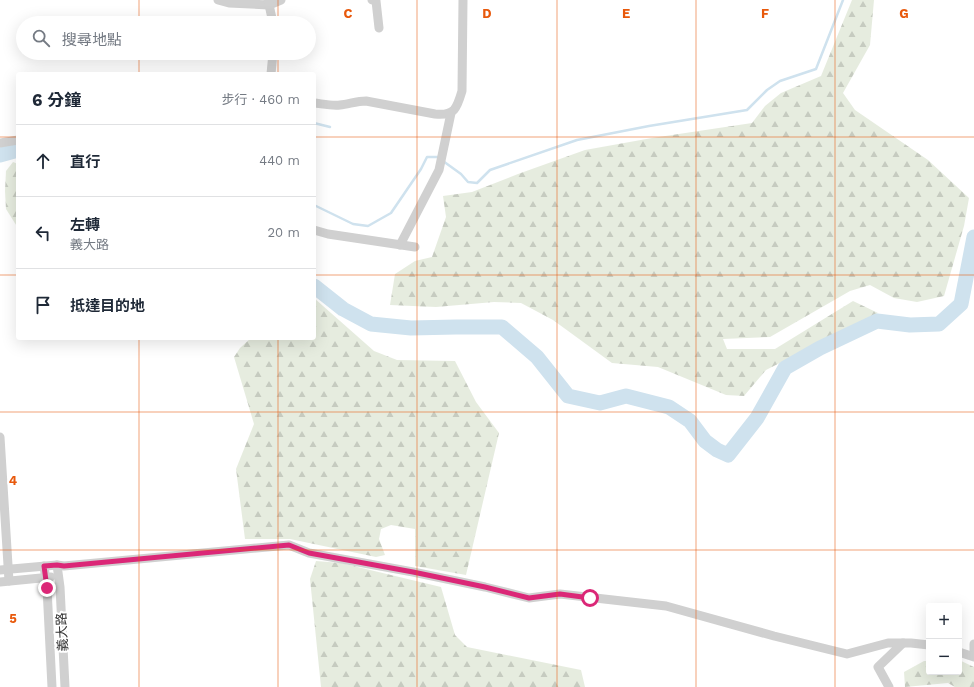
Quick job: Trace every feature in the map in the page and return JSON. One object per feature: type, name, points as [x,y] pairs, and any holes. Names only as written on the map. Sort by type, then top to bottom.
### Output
[{"type":"street","points":[[218,0],[230,3],[268,2],[281,0]]},
{"type":"street","points":[[372,0],[376,1],[379,28]]},
{"type":"street","points":[[400,245],[439,170],[452,113],[458,105],[462,91],[463,0]]},
{"type":"street","points":[[268,2],[271,16]]},
{"type":"street","points":[[271,72],[272,60]]},
{"type":"street","points":[[316,103],[341,105],[358,101],[366,101],[435,114],[444,115],[452,113]]},
{"type":"street","points":[[0,143],[16,140]]},
{"type":"street","points":[[316,231],[328,234],[415,247]]},
{"type":"street","points":[[0,437],[5,581],[59,577]]},
{"type":"street","points":[[4,570],[57,565],[64,566],[289,545],[309,553],[427,575],[529,598],[560,594],[666,606],[774,636],[847,654],[888,642],[926,645]]},
{"type":"street","name":"義大路","points":[[57,565],[59,577],[65,687]]},
{"type":"street","name":"義大路","points":[[44,566],[47,588],[52,687]]},
{"type":"street","points":[[889,687],[878,667],[903,643]]},
{"type":"street","points":[[962,653],[974,657],[974,644]]},
{"type":"green space","points":[[852,0],[874,0],[870,45],[843,93],[855,110],[928,160],[969,198],[964,226],[944,296],[917,302],[894,298],[870,285],[850,291],[770,337],[723,339],[727,349],[775,349],[853,301],[878,313],[766,370],[744,396],[726,395],[658,367],[612,363],[553,320],[521,303],[494,302],[436,307],[390,305],[395,274],[415,261],[432,257],[446,217],[443,196],[472,192],[585,150],[752,123],[765,106],[781,93],[821,76]]},
{"type":"green space","points":[[13,162],[16,163],[16,225],[6,209],[6,171]]},
{"type":"green space","points":[[316,300],[374,351],[397,360],[455,361],[476,402],[499,433],[466,575],[415,566],[415,529],[391,525],[381,529],[379,539],[385,555],[376,557],[290,539],[245,539],[236,469],[254,424],[234,357],[240,348],[249,340],[316,340]]},
{"type":"green space","points":[[316,561],[341,563],[441,587],[455,635],[467,647],[581,670],[585,687],[321,687],[310,579]]},
{"type":"green space","points":[[926,661],[926,675],[962,675],[962,661],[974,667],[974,687],[955,687],[948,683],[905,687],[904,672]]},
{"type":"waterway","points":[[443,161],[461,174],[468,182],[477,183],[490,170],[577,140],[649,126],[747,110],[767,90],[780,81],[816,69],[843,0]]},
{"type":"waterway","points":[[316,124],[330,127]]},
{"type":"waterway","points":[[0,155],[16,151]]},
{"type":"waterway","points":[[316,206],[353,224],[368,226],[391,213],[421,169],[427,157],[439,158]]},
{"type":"waterway","points":[[316,288],[343,309],[371,324],[411,328],[502,327],[537,357],[568,396],[600,403],[626,396],[669,407],[690,421],[705,441],[717,450],[728,455],[757,418],[785,368],[820,348],[877,321],[910,325],[939,324],[961,304],[974,237]]},
{"type":"route","points":[[47,588],[44,566],[64,566],[289,545],[309,553],[413,572],[529,598],[560,594],[590,598]]}]
